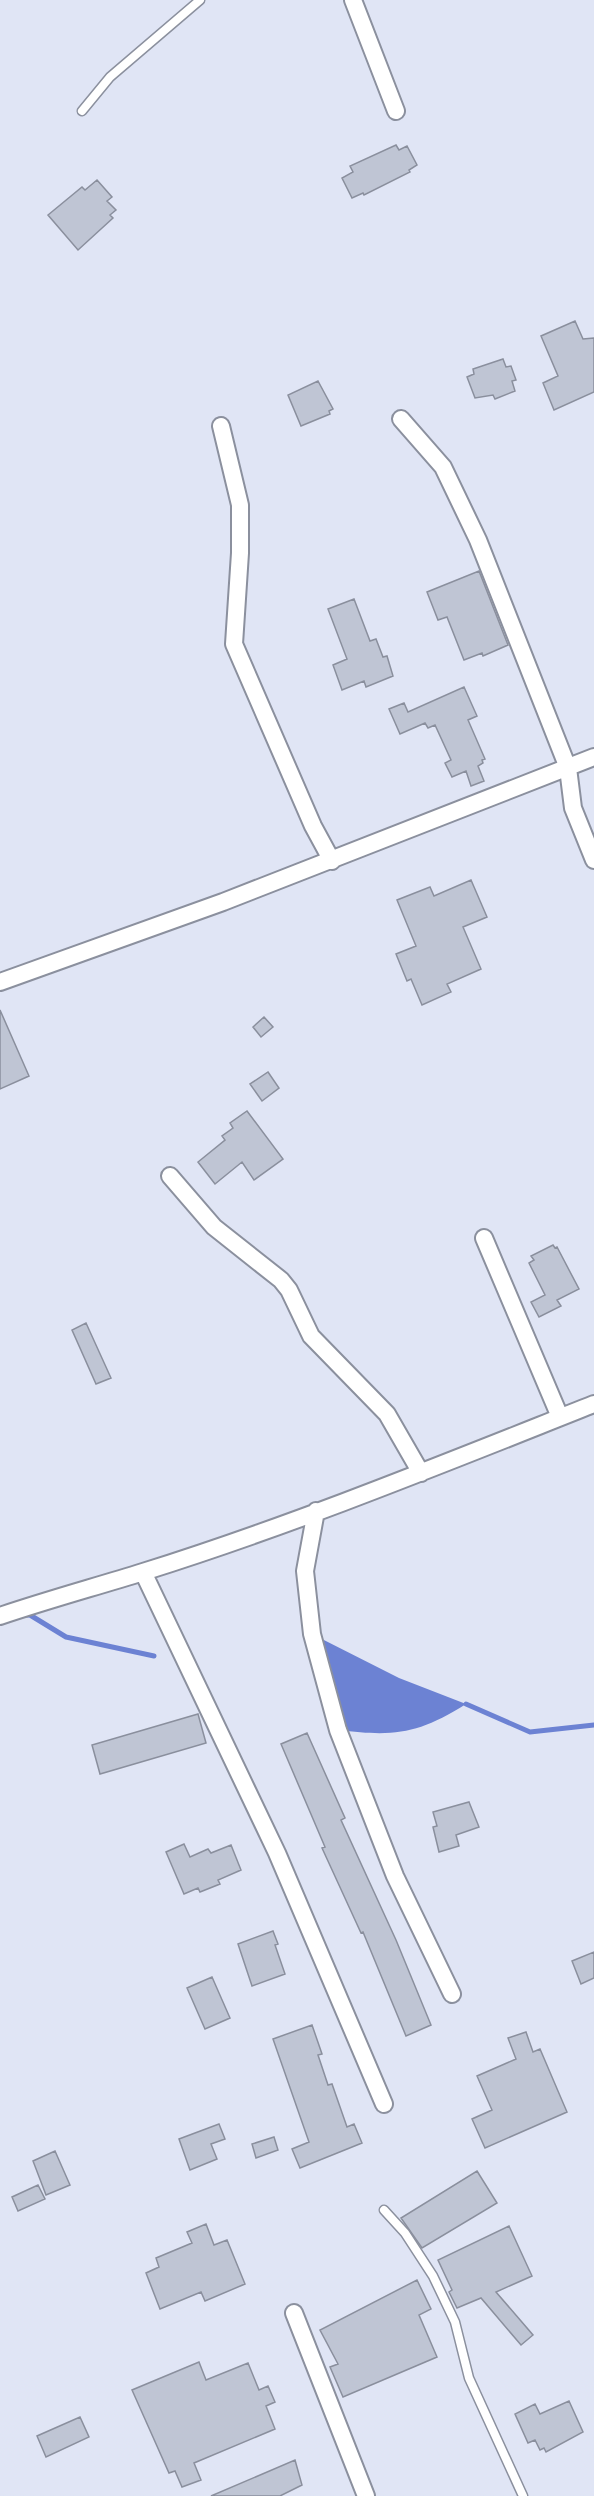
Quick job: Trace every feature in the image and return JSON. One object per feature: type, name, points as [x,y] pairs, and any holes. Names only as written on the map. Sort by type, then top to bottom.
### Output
[{"type":"street","points":[[352,0],[396,111]]},
{"type":"street","points":[[401,419],[425,443],[443,467],[478,540],[568,768],[573,808],[594,860]]},
{"type":"street","points":[[221,426],[240,505],[240,553],[234,644],[313,826],[332,861]]},
{"type":"street","points":[[0,982],[332,861],[594,757]]},
{"type":"street","points":[[170,1176],[214,1227],[281,1280],[289,1290],[311,1336],[387,1414],[421,1473]]},
{"type":"street","points":[[484,1238],[560,1417]]},
{"type":"street","points":[[0,1616],[30,1604],[143,1572],[421,1473],[594,1404]]},
{"type":"street","points":[[316,1510],[305,1571],[312,1634],[335,1719],[394,1876],[452,1994]]},
{"type":"street","points":[[143,1572],[278,1853],[384,2104]]},
{"type":"street","points":[[294,2313],[366,2496]]},
{"type":"lane","points":[[82,111],[110,77],[200,0]]},
{"type":"lane","points":[[384,2210],[405,2233],[433,2276],[455,2322],[469,2378],[524,2496]]},
{"type":"water","points":[[312,1634],[399,1678],[466,1704],[434,1722],[405,1731],[375,1733],[338,1730]]},
{"type":"building","points":[[396,145],[399,150],[407,146],[417,165],[409,170],[410,172],[364,195],[363,193],[352,198],[342,178],[353,172],[350,166]]},
{"type":"building","points":[[97,180],[112,197],[107,201],[116,210],[110,215],[113,218],[78,250],[48,215],[82,187],[85,190]]},
{"type":"building","points":[[575,321],[583,339],[594,338],[594,392],[554,410],[543,383],[558,376],[541,336]]},
{"type":"building","points":[[503,359],[506,367],[511,366],[516,380],[512,381],[515,391],[495,399],[493,395],[475,398],[467,377],[474,374],[473,369]]},
{"type":"building","points":[[318,381],[333,409],[329,411],[330,414],[301,426],[288,395]]},
{"type":"building","points":[[479,571],[508,645],[483,656],[482,653],[464,660],[447,617],[438,620],[427,592]]},
{"type":"building","points":[[354,599],[370,641],[376,639],[383,657],[387,656],[393,676],[366,687],[364,681],[342,690],[333,665],[347,659],[328,609]]},
{"type":"building","points":[[464,687],[477,716],[468,720],[485,759],[478,766],[484,781],[471,786],[466,771],[452,777],[445,763],[451,760],[435,725],[428,728],[425,723],[400,734],[389,709],[404,703],[408,712]]},
{"type":"building","points":[[471,880],[487,917],[463,927],[481,969],[447,984],[451,992],[422,1005],[411,979],[407,981],[396,954],[416,946],[397,900],[430,887],[434,896]]},
{"type":"building","points":[[0,1010],[29,1076],[0,1089]]},
{"type":"building","points":[[264,1017],[273,1027],[261,1037],[253,1027]]},
{"type":"building","points":[[268,1072],[279,1088],[262,1101],[250,1084]]},
{"type":"building","points":[[247,1111],[283,1159],[254,1180],[242,1162],[215,1184],[198,1162],[225,1140],[222,1136],[233,1128],[230,1123]]},
{"type":"building","points":[[553,1245],[557,1247],[579,1289],[557,1300],[561,1306],[539,1317],[531,1302],[545,1295],[529,1263],[534,1260],[531,1256]]},
{"type":"building","points":[[86,1323],[111,1378],[96,1384],[72,1330]]},
{"type":"building","points":[[198,1714],[206,1743],[100,1774],[92,1745]]},
{"type":"building","points":[[307,1733],[345,1818],[341,1820],[396,1940],[431,2025],[406,2036],[363,1932],[361,1933],[322,1848],[325,1847],[281,1744]]},
{"type":"building","points":[[469,1802],[479,1827],[456,1835],[459,1846],[439,1852],[433,1827],[437,1826],[433,1812]]},
{"type":"building","points":[[184,1844],[190,1857],[208,1849],[211,1853],[231,1845],[241,1870],[218,1880],[220,1884],[200,1892],[198,1888],[184,1894],[166,1852]]},
{"type":"building","points":[[273,1931],[278,1944],[275,1945],[285,1974],[252,1986],[238,1944]]},
{"type":"building","points":[[594,1952],[594,1978],[581,1984],[572,1961]]},
{"type":"building","points":[[212,1977],[230,2018],[205,2029],[187,1988]]},
{"type":"building","points":[[312,2025],[322,2054],[318,2055],[328,2085],[332,2084],[347,2127],[354,2124],[362,2143],[300,2168],[292,2149],[309,2142],[273,2039]]},
{"type":"building","points":[[526,2032],[533,2052],[540,2049],[567,2112],[485,2148],[472,2119],[492,2110],[477,2076],[516,2059],[508,2038]]},
{"type":"building","points":[[219,2124],[225,2139],[211,2144],[217,2159],[190,2170],[179,2139]]},
{"type":"building","points":[[274,2137],[278,2150],[256,2158],[252,2144]]},
{"type":"building","points":[[55,2151],[70,2185],[46,2195],[33,2161]]},
{"type":"building","points":[[477,2171],[497,2203],[422,2248],[401,2218]]},
{"type":"building","points":[[38,2185],[45,2199],[18,2211],[12,2197]]},
{"type":"building","points":[[206,2224],[214,2245],[227,2240],[245,2284],[205,2301],[201,2292],[160,2309],[146,2273],[159,2267],[156,2258],[192,2243],[187,2232]]},
{"type":"building","points":[[509,2226],[532,2276],[496,2292],[533,2335],[521,2345],[481,2298],[457,2308],[449,2292],[452,2290],[438,2260]]},
{"type":"building","points":[[417,2280],[431,2309],[419,2315],[437,2357],[343,2397],[330,2367],[338,2364],[320,2330]]},
{"type":"building","points":[[199,2362],[206,2380],[248,2363],[259,2390],[268,2386],[275,2402],[266,2406],[275,2429],[194,2463],[201,2480],[182,2487],[175,2471],[169,2473],[132,2390]]},
{"type":"building","points":[[569,2401],[583,2432],[546,2452],[544,2448],[540,2450],[535,2440],[528,2443],[515,2414],[535,2404],[540,2414]]},
{"type":"building","points":[[80,2417],[89,2437],[46,2457],[37,2436]]},
{"type":"building","points":[[295,2460],[302,2485],[280,2496],[211,2496]]},
{"type":"waterway","points":[[23,1615],[30,1615],[66,1637],[154,1656]]},
{"type":"waterway","points":[[466,1704],[530,1732],[594,1725]]}]
